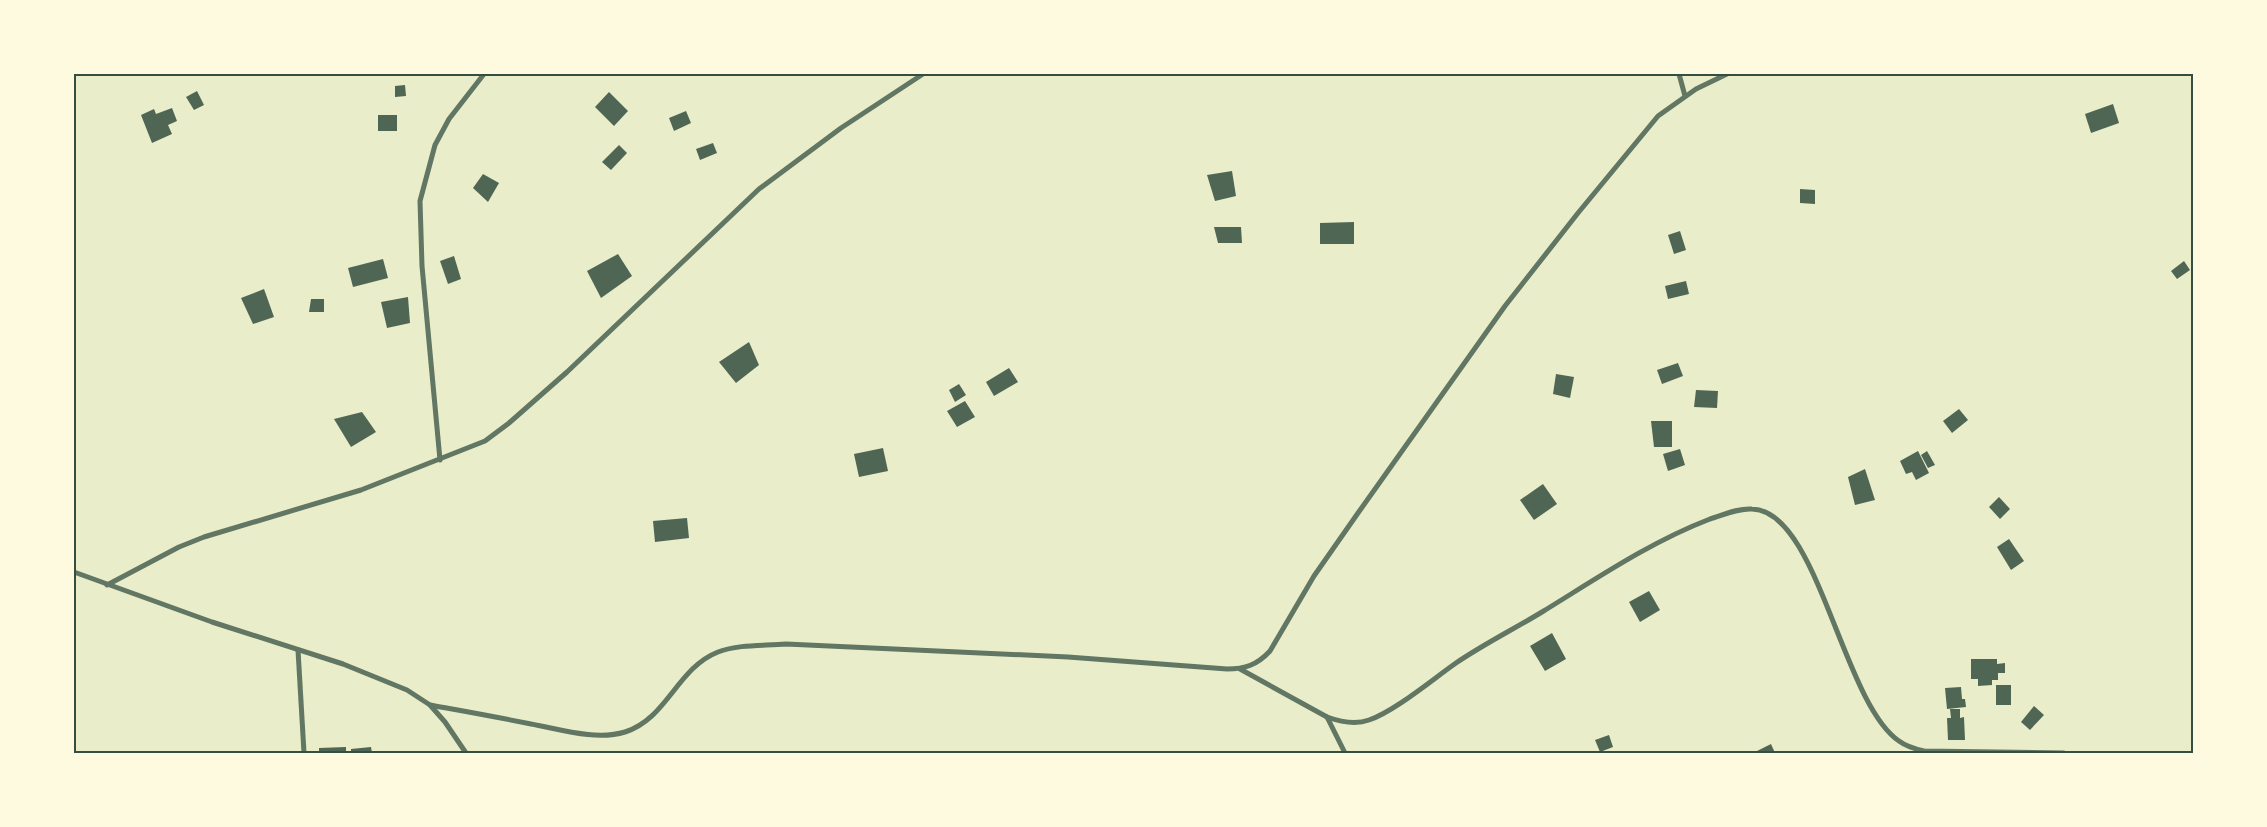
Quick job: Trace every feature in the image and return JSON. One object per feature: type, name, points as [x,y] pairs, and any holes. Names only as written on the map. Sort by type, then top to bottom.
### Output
[{"type":"street","points":[[440,460],[422,266],[420,201],[435,146],[449,119],[484,74]]},
{"type":"street","points":[[107,585],[204,537],[361,490],[485,441],[509,423],[641,304],[759,190],[841,128],[923,74]]},
{"type":"street","points":[[1679,74],[1685,96]]},
{"type":"street","points":[[1240,669],[1261,660],[1270,651],[1314,576],[1511,298],[1636,142],[1658,116],[1685,96],[1727,74]]},
{"type":"street","points":[[430,705],[600,735],[616,734],[641,726],[653,716],[685,676],[713,654],[745,646],[786,644],[1068,656],[1240,669],[1327,717],[1351,723],[1371,719],[1458,662],[1661,540],[1725,514],[1753,508],[1778,518],[1795,540],[1815,580],[1869,707],[1886,730],[1898,740],[1910,748],[1924,751],[2064,753]]},
{"type":"street","points":[[74,572],[107,585],[343,664],[408,690],[430,705],[445,722],[466,753]]},
{"type":"street","points":[[298,650],[304,753]]},
{"type":"street","points":[[1327,717],[1334,735],[1345,753]]},
{"type":"building","points":[[405,85],[406,96],[395,97],[395,86]]},
{"type":"building","points":[[197,91],[204,105],[194,110],[186,97]]},
{"type":"building","points":[[609,92],[628,111],[614,126],[595,107]]},
{"type":"building","points":[[2113,104],[2119,123],[2091,133],[2085,114]]},
{"type":"building","points":[[172,108],[177,121],[168,125],[172,134],[152,143],[141,115],[154,109],[156,114]]},
{"type":"building","points":[[686,111],[691,123],[674,131],[669,118]]},
{"type":"building","points":[[378,115],[397,115],[397,131],[378,131]]},
{"type":"building","points":[[713,143],[717,153],[700,160],[696,149]]},
{"type":"building","points":[[619,145],[627,153],[611,170],[602,162]]},
{"type":"building","points":[[1232,171],[1236,196],[1215,201],[1207,175]]},
{"type":"building","points":[[483,174],[499,183],[488,202],[473,188]]},
{"type":"building","points":[[1800,189],[1815,190],[1815,204],[1800,203]]},
{"type":"building","points":[[1354,222],[1354,244],[1320,244],[1320,223]]},
{"type":"building","points":[[1214,227],[1241,227],[1242,243],[1218,243]]},
{"type":"building","points":[[1680,231],[1686,250],[1674,254],[1668,235]]},
{"type":"building","points":[[618,254],[632,276],[601,298],[587,271]]},
{"type":"building","points":[[454,256],[461,279],[448,284],[440,261]]},
{"type":"building","points":[[383,259],[388,278],[353,287],[348,268]]},
{"type":"building","points":[[2184,261],[2190,270],[2177,279],[2171,271]]},
{"type":"building","points":[[1686,281],[1689,294],[1668,299],[1665,286]]},
{"type":"building","points":[[264,289],[274,317],[253,324],[241,298]]},
{"type":"building","points":[[408,297],[410,323],[387,328],[381,302]]},
{"type":"building","points":[[311,299],[324,299],[324,312],[309,312]]},
{"type":"building","points":[[749,342],[759,365],[736,383],[719,362]]},
{"type":"building","points":[[1678,363],[1683,376],[1662,384],[1657,370]]},
{"type":"building","points":[[1009,368],[1018,382],[994,396],[986,382]]},
{"type":"building","points":[[1556,374],[1574,377],[1570,398],[1553,394]]},
{"type":"building","points":[[959,384],[966,395],[955,402],[949,390]]},
{"type":"building","points":[[1696,390],[1718,391],[1717,408],[1694,407]]},
{"type":"building","points":[[965,401],[975,417],[957,427],[947,411]]},
{"type":"building","points":[[1959,409],[1968,420],[1952,433],[1943,421]]},
{"type":"building","points":[[362,412],[376,432],[351,447],[334,419]]},
{"type":"building","points":[[1651,421],[1672,421],[1672,447],[1654,447]]},
{"type":"building","points":[[883,448],[888,471],[859,477],[854,454]]},
{"type":"building","points":[[1680,449],[1685,465],[1668,471],[1663,454]]},
{"type":"building","points":[[1918,451],[1929,473],[1916,480],[1912,472],[1906,474],[1900,461]]},
{"type":"building","points":[[1927,451],[1935,465],[1928,468],[1921,455]]},
{"type":"building","points":[[1865,469],[1875,500],[1855,505],[1848,477]]},
{"type":"building","points":[[1543,484],[1557,504],[1534,520],[1520,500]]},
{"type":"building","points":[[1999,497],[2010,509],[2000,519],[1989,507]]},
{"type":"building","points":[[687,518],[689,538],[655,542],[653,521]]},
{"type":"building","points":[[2009,539],[2024,561],[2011,570],[1997,547]]},
{"type":"building","points":[[1649,591],[1660,610],[1640,622],[1629,602]]},
{"type":"building","points":[[1552,633],[1566,659],[1545,671],[1530,646]]},
{"type":"building","points":[[1971,659],[1997,659],[1997,664],[2005,663],[2005,673],[1998,673],[1998,680],[1992,680],[1992,685],[1978,686],[1978,679],[1971,679]]},
{"type":"building","points":[[1996,685],[2011,685],[2011,705],[1996,705]]},
{"type":"building","points":[[1961,687],[1962,699],[1965,699],[1966,707],[1947,709],[1945,688]]},
{"type":"building","points":[[2034,706],[2044,715],[2030,730],[2021,722]]},
{"type":"building","points":[[1950,709],[1960,709],[1960,718],[1964,717],[1965,740],[1948,740],[1947,718],[1951,718]]},
{"type":"building","points":[[1609,735],[1613,747],[1600,752],[1595,740]]},
{"type":"building","points":[[1771,744],[1775,753],[1753,753]]},
{"type":"building","points":[[346,747],[346,753],[319,753],[319,748]]},
{"type":"building","points":[[371,747],[372,753],[351,753],[351,749]]}]
